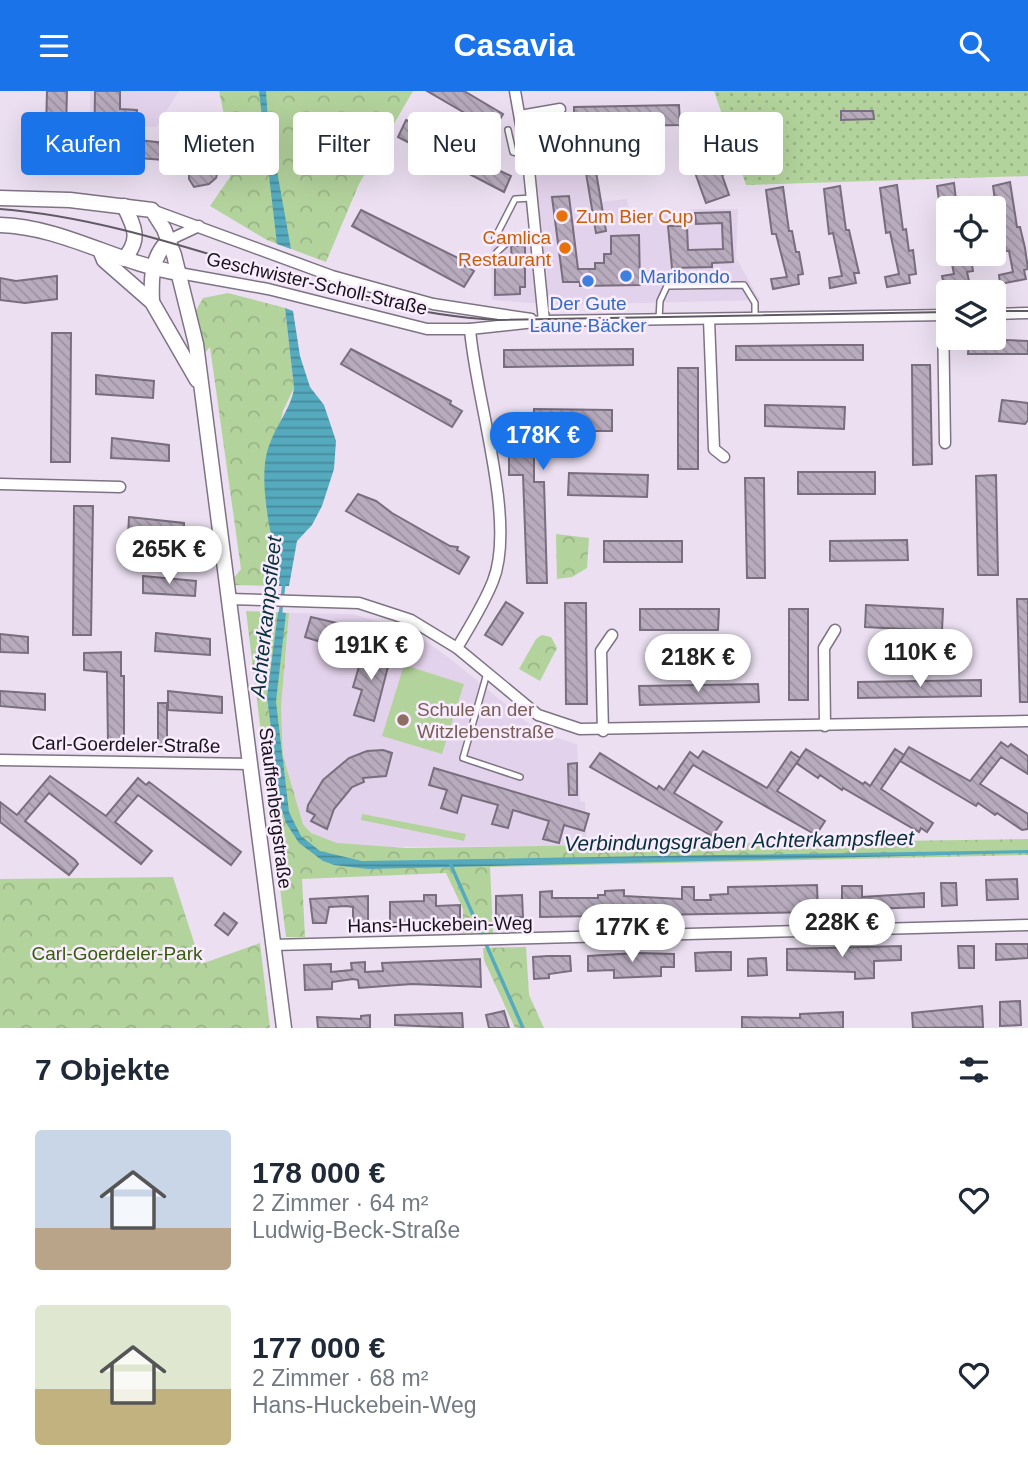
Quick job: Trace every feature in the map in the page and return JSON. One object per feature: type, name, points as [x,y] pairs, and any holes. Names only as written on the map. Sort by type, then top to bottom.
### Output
[{"type":"street","points":[[515,91],[519,112]]},
{"type":"street","points":[[542,112],[558,109]]},
{"type":"street","points":[[529,175],[544,321]]},
{"type":"street","points":[[0,198],[124,205],[152,210]]},
{"type":"street","points":[[124,205],[136,235],[133,249],[124,260]]},
{"type":"street","name":"Geschwister-Scholl-Straße","points":[[152,210],[285,261],[411,299],[544,321]]},
{"type":"street","name":"Stauffenbergstraße","points":[[152,210],[169,240],[196,344],[199,384],[284,1028]]},
{"type":"street","name":"Geschwister-Scholl-Straße","points":[[0,225],[43,229],[153,269],[268,289],[427,329],[470,330],[544,321],[936,315]]},
{"type":"street","points":[[152,302],[153,269],[160,249],[169,240],[199,226]]},
{"type":"street","name":"Stauffenbergstraße","points":[[100,249],[104,260],[152,302],[199,384]]},
{"type":"street","points":[[1006,314],[1028,313]]},
{"type":"street","points":[[709,319],[714,449],[724,457]]},
{"type":"street","points":[[457,648],[494,580],[500,535],[496,481],[473,362],[470,330]]},
{"type":"street","name":"Geschwister-Scholl-Straße","points":[[946,350],[946,443]]},
{"type":"street","points":[[0,484],[120,487]]},
{"type":"street","points":[[229,599],[359,603],[411,620],[457,648],[538,715],[580,729],[603,731],[1028,721]]},
{"type":"street","points":[[825,726],[824,648],[835,630]]},
{"type":"street","points":[[603,731],[601,651],[612,635]]},
{"type":"street","name":"Carl-Goerdeler-Straße","points":[[0,760],[251,764]]},
{"type":"street","name":"Hans-Huckebein-Weg","points":[[273,945],[1028,925]]},
{"type":"lane","points":[[508,130],[515,152]]},
{"type":"lane","points":[[495,238],[515,199],[532,198]]},
{"type":"lane","points":[[497,252],[515,238],[536,236]]},
{"type":"lane","points":[[659,320],[660,301],[667,286],[744,285],[755,303],[755,318]]},
{"type":"lane","points":[[487,673],[463,758],[520,777]]},
{"type":"shaded area","points":[[90,91],[179,91],[166,112],[159,112],[156,127],[145,127],[145,112],[90,112]]},
{"type":"shaded area","points":[[530,175],[598,175],[602,202],[627,199],[630,216],[695,209],[738,209],[736,258],[760,300],[560,305],[492,300],[491,243],[499,244],[507,232],[537,230]]},
{"type":"shaded area","name":"Schule an der Witzlebenstraße","points":[[289,613],[353,614],[399,628],[424,640],[457,664],[540,733],[577,744],[580,801],[585,802],[587,846],[364,847],[337,843],[311,833],[303,824],[283,756],[281,707]]},
{"type":"green space","points":[[219,91],[413,91],[394,124],[394,112],[293,112],[293,175],[364,175],[326,262],[267,240],[210,206],[230,175],[279,175],[279,112],[223,112]]},
{"type":"green space","points":[[714,91],[1028,91],[1028,176],[746,185],[743,175],[783,175],[783,112],[721,112]]},
{"type":"green space","points":[[228,293],[285,308],[294,388],[283,411],[265,496],[279,586],[234,585],[234,578],[241,569],[210,347],[204,354],[195,312],[203,298]]},
{"type":"green space","points":[[556,534],[589,538],[587,568],[572,577],[557,579]]},
{"type":"green space","points":[[246,611],[289,613],[281,707],[283,756],[303,824],[311,833],[337,843],[407,848],[1028,839],[1028,855],[490,867],[493,933],[463,933],[463,909],[446,873],[302,879],[305,937],[286,937]]},
{"type":"green space","points":[[542,635],[551,637],[557,648],[540,681],[519,669],[536,639]]},
{"type":"green space","points":[[404,665],[464,684],[442,754],[382,736]]},
{"type":"green space","points":[[362,814],[466,834],[464,841],[361,820]]},
{"type":"green space","name":"Carl-Goerdeler-Park","points":[[173,877],[201,964],[260,943],[270,1028],[0,1028],[0,879]]},
{"type":"green space","points":[[526,947],[529,995],[544,1028],[515,1028],[484,960],[483,948]]},
{"type":"water","points":[[259,91],[266,91],[267,112],[261,112]]},
{"type":"water","points":[[269,175],[278,175],[291,249],[277,244]]},
{"type":"water","points":[[285,308],[293,311],[300,356],[310,387],[324,405],[336,441],[334,469],[322,506],[312,525],[297,541],[289,586],[279,586],[264,478],[267,452],[294,388]]},
{"type":"water","points":[[278,612],[286,613],[276,702],[289,812],[301,836],[320,851],[362,861],[1028,850],[1028,853],[368,869],[334,865],[323,861],[299,843],[286,823],[281,807],[267,697]]},
{"type":"building","points":[[47,91],[67,91],[66,112],[46,112]]},
{"type":"building","points":[[95,91],[120,91],[120,109],[137,110],[137,112],[95,112]]},
{"type":"building","points":[[427,91],[464,91],[500,112],[463,112]]},
{"type":"building","points":[[679,105],[679,125],[665,125],[665,112],[574,112],[574,107]]},
{"type":"building","points":[[841,111],[873,111],[874,119],[841,120]]},
{"type":"building","points":[[406,120],[408,121],[408,142],[398,137]]},
{"type":"building","points":[[145,141],[159,142],[159,160],[145,159]]},
{"type":"building","points":[[501,171],[511,176],[504,192],[471,175],[501,175]]},
{"type":"building","points":[[189,175],[217,175],[209,184],[194,187]]},
{"type":"building","points":[[586,175],[597,175],[606,231],[596,233]]},
{"type":"building","points":[[696,175],[722,175],[729,195],[706,203]]},
{"type":"building","points":[[1010,182],[1017,227],[1020,227],[1025,248],[1028,269],[1024,270],[1026,279],[1006,283],[1006,280],[1000,280],[999,275],[1013,272],[1009,251],[1006,251],[1006,196],[994,196],[993,186]]},
{"type":"building","points":[[954,183],[956,196],[938,196],[937,186]]},
{"type":"building","points":[[897,185],[903,230],[906,229],[909,251],[913,250],[916,274],[909,275],[910,283],[887,287],[885,277],[899,274],[890,232],[886,233],[880,188]]},
{"type":"building","points":[[840,186],[846,230],[849,230],[859,273],[854,273],[856,283],[830,288],[829,278],[842,276],[833,233],[829,234],[824,189]]},
{"type":"building","points":[[783,187],[789,231],[792,231],[796,252],[799,252],[803,274],[798,275],[799,284],[773,289],[771,279],[787,277],[776,234],[772,234],[766,190]]},
{"type":"building","points":[[569,196],[578,269],[595,269],[595,263],[604,263],[604,254],[611,254],[611,236],[639,235],[640,285],[580,286],[580,282],[563,282],[552,197]]},
{"type":"building","points":[[361,210],[464,261],[462,264],[474,271],[464,287],[352,226]]},
{"type":"building","points":[[730,212],[733,262],[712,263],[712,267],[672,268],[668,226],[687,226],[688,250],[723,249],[722,223],[696,224],[695,213]]},
{"type":"building","points":[[511,246],[525,246],[525,287],[520,287],[520,294],[495,295],[495,262],[512,262]]},
{"type":"building","points":[[952,266],[972,266],[973,271],[967,272],[969,280],[943,280],[942,276],[954,274]]},
{"type":"building","points":[[57,276],[57,299],[25,303],[0,300],[0,278],[16,281]]},
{"type":"building","points":[[52,333],[71,333],[70,462],[51,462]]},
{"type":"building","points":[[1006,340],[1028,341],[1028,354],[968,354],[968,350],[1006,350]]},
{"type":"building","points":[[863,345],[863,360],[736,360],[736,346]]},
{"type":"building","points":[[351,349],[451,401],[450,404],[462,411],[452,427],[341,364]]},
{"type":"building","points":[[633,349],[633,365],[504,367],[504,350]]},
{"type":"building","points":[[912,365],[930,365],[932,464],[913,465]]},
{"type":"building","points":[[678,368],[698,368],[698,469],[678,469]]},
{"type":"building","points":[[96,375],[154,381],[153,398],[96,394]]},
{"type":"building","points":[[1002,400],[1028,403],[1028,420],[1025,424],[999,421]]},
{"type":"building","points":[[765,405],[845,407],[844,429],[765,426]]},
{"type":"building","points":[[534,409],[612,410],[612,431],[534,431],[534,482],[544,482],[547,583],[527,583],[523,475],[509,475],[510,418],[534,418]]},
{"type":"building","points":[[112,438],[169,445],[169,461],[111,458]]},
{"type":"building","points":[[798,472],[875,472],[875,494],[798,494]]},
{"type":"building","points":[[569,473],[648,475],[647,497],[568,495]]},
{"type":"building","points":[[996,475],[998,575],[978,575],[976,476]]},
{"type":"building","points":[[745,478],[764,478],[765,578],[747,578]]},
{"type":"building","points":[[358,494],[376,501],[450,546],[458,547],[457,550],[469,557],[459,574],[346,511]]},
{"type":"building","points":[[74,506],[93,506],[91,635],[73,635]]},
{"type":"building","points":[[129,517],[184,523],[184,538],[128,535]]},
{"type":"building","points":[[907,540],[908,560],[830,561],[830,541]]},
{"type":"building","points":[[604,541],[682,541],[682,562],[604,562]]},
{"type":"building","points":[[143,576],[196,581],[195,596],[143,593]]},
{"type":"building","points":[[1017,599],[1028,599],[1028,702],[1020,702]]},
{"type":"building","points":[[506,602],[523,613],[502,645],[485,635]]},
{"type":"building","points":[[565,603],[586,603],[587,704],[566,704]]},
{"type":"building","points":[[866,605],[943,609],[942,631],[865,627]]},
{"type":"building","points":[[640,609],[719,609],[718,630],[640,630]]},
{"type":"building","points":[[789,609],[808,609],[808,700],[789,700]]},
{"type":"building","points":[[311,617],[354,627],[350,641],[329,635],[328,641],[322,639],[321,642],[305,637]]},
{"type":"building","points":[[156,633],[210,639],[210,655],[155,651]]},
{"type":"building","points":[[0,634],[28,637],[28,653],[0,652]]},
{"type":"building","points":[[365,646],[386,652],[384,657],[390,659],[374,721],[354,715],[362,690],[353,687]]},
{"type":"building","points":[[121,652],[121,676],[124,676],[124,744],[108,744],[107,672],[84,670],[84,653]]},
{"type":"building","points":[[981,680],[981,696],[858,698],[858,682]]},
{"type":"building","points":[[758,684],[759,702],[640,705],[639,686]]},
{"type":"building","points":[[0,691],[45,694],[45,710],[0,706]]},
{"type":"building","points":[[168,691],[222,697],[222,713],[168,710]]},
{"type":"building","points":[[158,703],[167,703],[167,744],[158,744]]},
{"type":"building","points":[[1001,742],[1008,747],[1011,744],[1028,756],[1028,774],[1001,757],[980,784],[1028,814],[1028,829],[1022,830],[978,803],[976,806],[900,761],[909,747],[970,781]]},
{"type":"building","points":[[806,749],[870,786],[895,749],[904,755],[881,789],[933,823],[927,832],[921,828],[919,832],[820,775],[818,778],[796,763]]},
{"type":"building","points":[[383,750],[392,753],[386,776],[363,778],[364,782],[352,787],[334,809],[327,829],[311,821],[315,815],[307,811],[308,805],[323,780],[349,758],[367,751]]},
{"type":"building","points":[[703,751],[767,788],[791,752],[800,758],[777,791],[825,821],[816,835],[693,765],[674,793],[722,822],[712,836],[590,767],[600,753],[657,789],[659,786],[664,790],[690,752],[698,758]]},
{"type":"building","points":[[577,763],[577,795],[569,795],[568,764]]},
{"type":"building","points":[[434,768],[589,814],[584,831],[564,825],[559,843],[543,839],[549,821],[513,810],[508,828],[492,824],[498,805],[462,795],[457,813],[441,808],[447,790],[429,785]]},
{"type":"building","points":[[50,776],[106,816],[138,778],[146,785],[149,782],[241,852],[231,865],[138,795],[115,822],[152,851],[141,864],[49,793],[25,821],[75,860],[78,864],[69,875],[0,822],[0,802],[17,815]]},
{"type":"building","points":[[1017,879],[1018,899],[987,900],[986,880]]},
{"type":"building","points":[[941,883],[956,883],[957,905],[942,906]]},
{"type":"building","points":[[817,885],[818,912],[540,917],[540,892],[552,891],[552,898],[598,898],[598,895],[605,895],[605,891],[624,890],[624,896],[682,899],[682,887],[694,887],[694,900],[711,900],[710,895],[728,894],[728,887]]},
{"type":"building","points":[[842,886],[862,886],[862,897],[924,893],[924,907],[871,909],[871,906],[842,906]]},
{"type":"building","points":[[424,895],[436,895],[436,906],[460,905],[460,920],[390,923],[390,902],[424,901]]},
{"type":"building","points":[[522,895],[523,917],[496,918],[496,896]]},
{"type":"building","points":[[368,896],[368,924],[353,924],[353,907],[347,906],[329,907],[326,923],[313,923],[310,899]]},
{"type":"building","points":[[224,913],[237,923],[228,935],[215,925]]},
{"type":"building","points":[[996,944],[1028,944],[1028,958],[996,960]]},
{"type":"building","points":[[901,946],[901,960],[874,961],[874,978],[855,979],[855,972],[787,970],[787,949]]},
{"type":"building","points":[[958,946],[974,946],[974,968],[959,968]]},
{"type":"building","points":[[731,952],[731,970],[696,971],[695,953]]},
{"type":"building","points":[[674,954],[674,967],[661,967],[661,976],[614,978],[614,970],[588,971],[588,956]]},
{"type":"building","points":[[570,956],[571,971],[549,974],[549,978],[534,979],[533,957]]},
{"type":"building","points":[[766,958],[767,975],[748,976],[748,959]]},
{"type":"building","points":[[480,959],[481,987],[412,984],[359,988],[358,980],[353,979],[332,982],[332,989],[305,990],[304,965],[331,964],[331,972],[352,970],[351,963],[365,962],[365,972],[383,971],[382,963]]},
{"type":"building","points":[[1020,1001],[1021,1025],[1000,1026],[1000,1002]]},
{"type":"building","points":[[982,1006],[983,1027],[913,1028],[912,1013]]},
{"type":"building","points":[[504,1011],[509,1028],[489,1028],[486,1015]]},
{"type":"building","points":[[843,1012],[843,1028],[742,1028],[742,1017],[800,1018],[800,1014]]},
{"type":"building","points":[[462,1013],[463,1028],[395,1025],[395,1015]]},
{"type":"building","points":[[370,1015],[370,1028],[318,1028],[317,1017],[361,1019],[361,1016]]},
{"type":"waterway","name":"Achterkampsfleet","points":[[280,617],[284,583]]},
{"type":"waterway","name":"Achterkampsfleet","points":[[450,863],[523,1028]]},
{"type":"tram line","points":[[0,209],[63,217],[125,231],[372,301],[434,313],[498,320],[936,312]]},
{"type":"tram line","points":[[1006,311],[1028,311]]},
{"type":"place","name":"Zum Bier Cup","points":[[562,216]]},
{"type":"place","name":"Camlica Restaurant","points":[[565,248]]},
{"type":"place","name":"Maribondo","points":[[626,276]]},
{"type":"place","name":"Der Gute Laune Bäcker","points":[[588,281]]},
{"type":"place","name":"Schule an der Witzlebenstraße","points":[[403,720]]},
{"type":"water label","name":"Verbindungsgraben Achterkampsfleet","points":[[739,841]]}]
